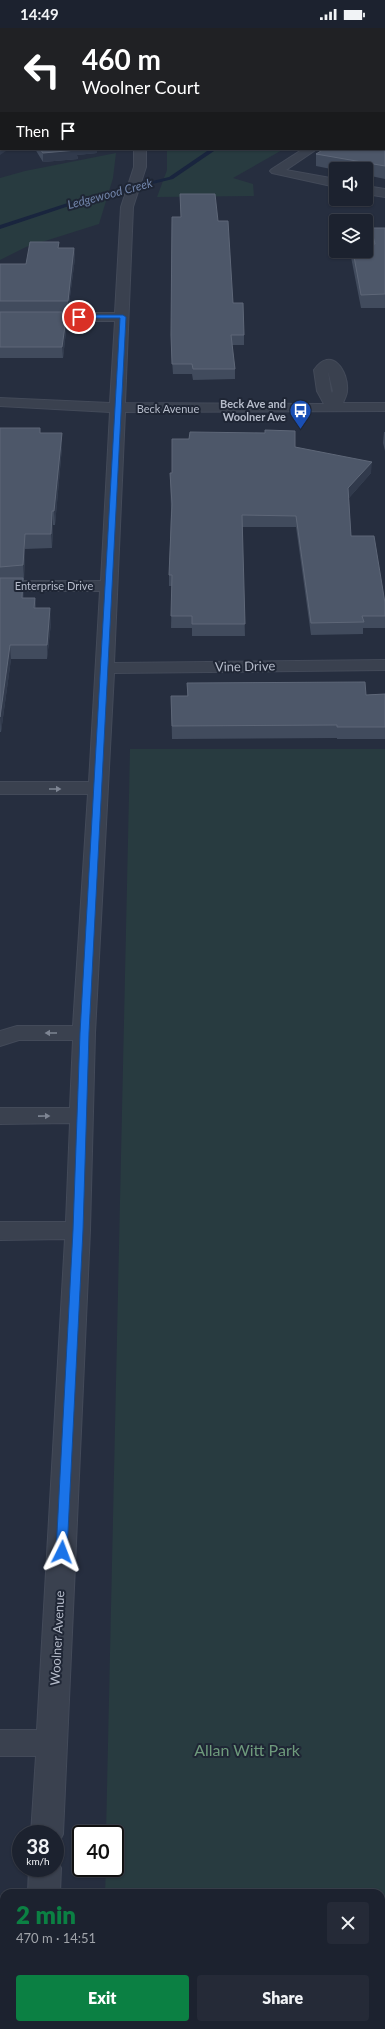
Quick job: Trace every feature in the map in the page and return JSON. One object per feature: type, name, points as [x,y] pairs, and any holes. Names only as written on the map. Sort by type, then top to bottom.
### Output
[{"type":"street","name":"Woolner Avenue","points":[[47,1825],[78,1230],[84,1033],[128,206],[140,167],[140,150]]},
{"type":"street","points":[[309,150],[276,171],[329,182]]},
{"type":"street","points":[[373,191],[385,194]]},
{"type":"street","points":[[0,317],[123,317]]},
{"type":"street","name":"Beck Avenue","points":[[0,402],[118,408],[385,408]]},
{"type":"street","name":"Enterprise Drive","points":[[0,586],[108,586]]},
{"type":"street","name":"Vine Drive","points":[[104,668],[385,665]]},
{"type":"street","points":[[8,788],[98,788]]},
{"type":"street","points":[[0,1039],[17,1033],[84,1033]]},
{"type":"street","points":[[0,1116],[82,1116]]},
{"type":"street","points":[[0,1231],[78,1230]]},
{"type":"street","points":[[0,1743],[52,1743]]},
{"type":"street","points":[[44,1889],[45,1877]]},
{"type":"green space","points":[[167,150],[282,150],[233,178],[253,184],[254,196],[157,197],[167,170]]},
{"type":"green space","points":[[116,153],[113,178],[99,224],[26,247],[0,260],[0,178],[25,171]]},
{"type":"green space","name":"Allan Witt Park","points":[[130,749],[385,749],[385,1889],[105,1889],[106,1877],[124,1877],[124,1825],[106,1825]]},
{"type":"building","points":[[41,150],[77,150],[43,153]]},
{"type":"building","points":[[322,150],[385,150],[385,166],[373,164],[373,162],[362,162],[316,154]]},
{"type":"building","points":[[180,194],[215,194],[218,221],[228,221],[233,303],[243,303],[244,335],[231,335],[235,369],[193,369],[192,364],[172,364],[172,217],[181,217]]},
{"type":"building","points":[[373,228],[385,228],[385,294],[361,295],[354,258],[373,258],[373,244],[375,244]]},
{"type":"building","points":[[30,242],[59,242],[58,248],[74,248],[68,301],[0,301],[0,264],[26,264]]},
{"type":"building","points":[[0,312],[67,312],[62,347],[0,347]]},
{"type":"building","points":[[0,428],[40,428],[40,433],[62,433],[54,511],[52,511],[51,534],[25,534],[23,565],[0,567]]},
{"type":"building","points":[[265,430],[295,431],[295,447],[372,462],[348,488],[351,536],[374,536],[385,603],[385,616],[362,616],[364,622],[311,623],[296,516],[242,515],[245,624],[192,624],[192,616],[171,616],[172,575],[169,575],[172,504],[170,473],[172,473],[172,439],[189,439],[190,432],[265,433]]},
{"type":"building","points":[[0,578],[23,578],[22,598],[35,598],[34,608],[50,608],[47,645],[10,645],[0,717]]},
{"type":"building","points":[[365,682],[366,695],[385,694],[385,727],[337,727],[337,725],[172,726],[171,696],[188,696],[187,683]]},
{"type":"waterway","name":"Ledgewood Creek","points":[[0,227],[85,199],[171,178],[213,150]]},
{"type":"place","name":"Beck Ave and Woolner Ave","points":[[301,430]]},
{"type":"route","points":[[62,1552],[78,1230],[84,1033],[104,688],[108,570],[123,317],[79,317]]}]
